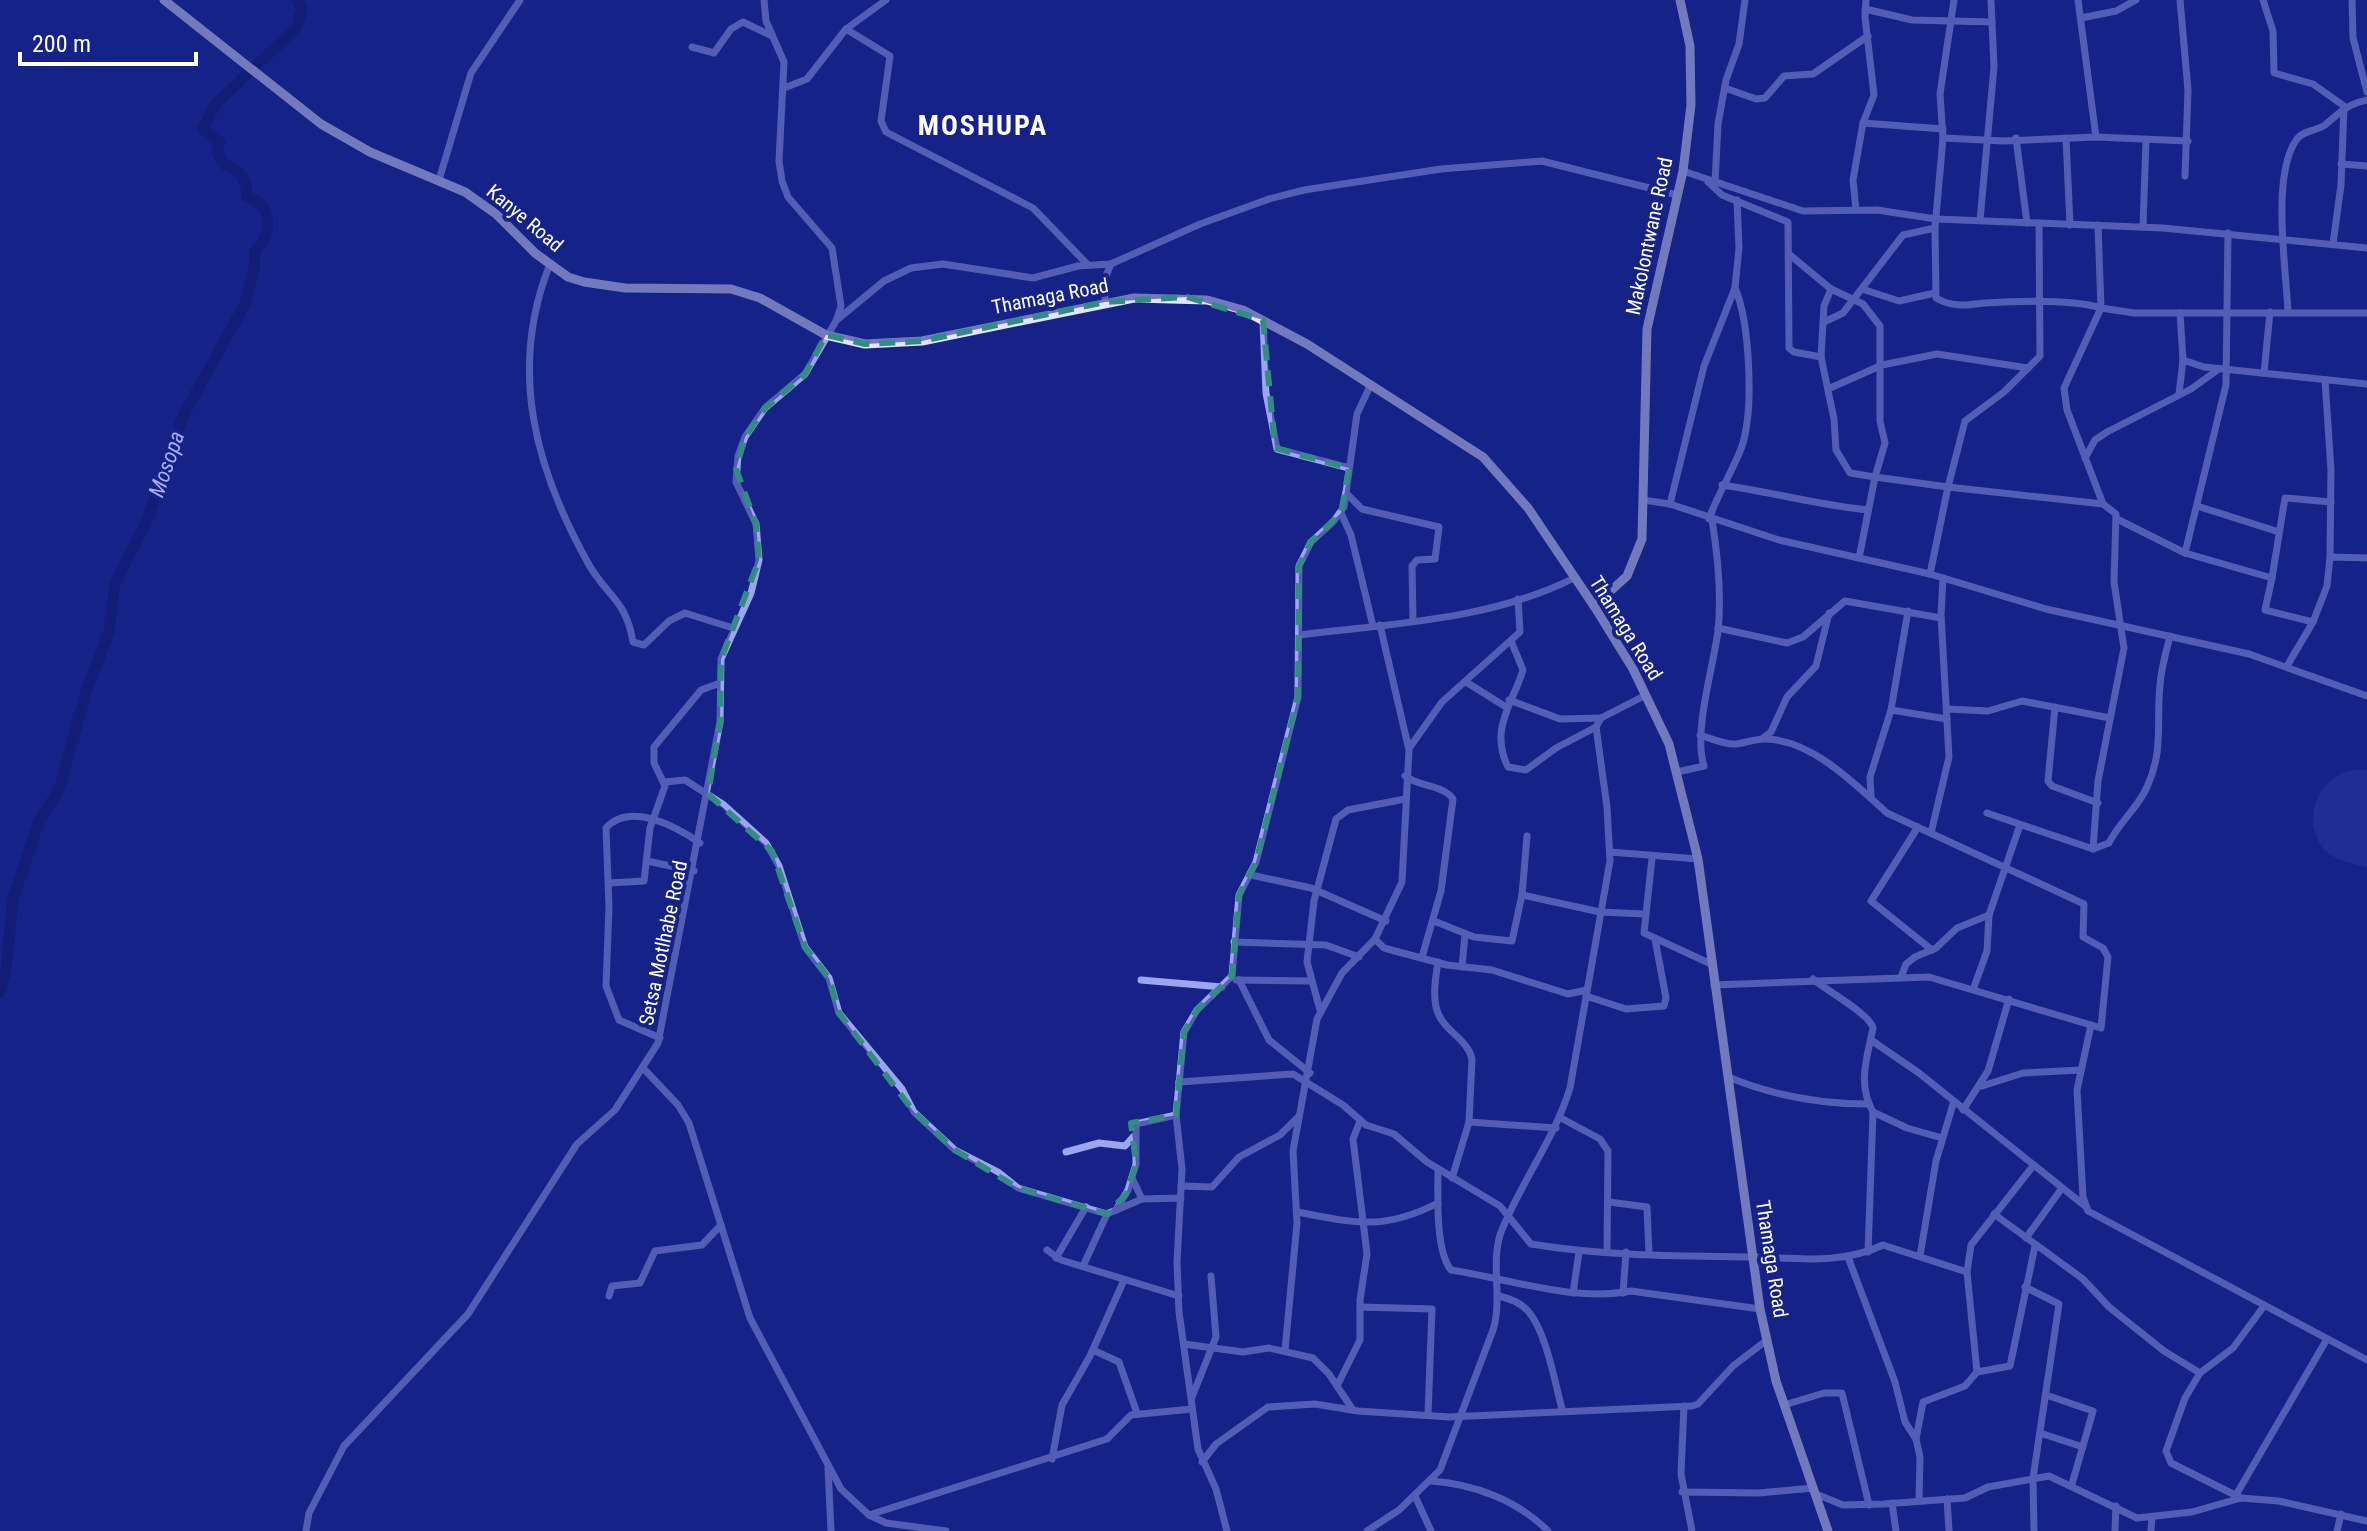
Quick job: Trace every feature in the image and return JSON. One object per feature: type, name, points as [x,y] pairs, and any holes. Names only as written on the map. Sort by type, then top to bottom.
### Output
[{"type":"main road","name":"Kanye Road","points":[[164,0],[265,81],[346,140],[439,180],[481,202],[568,277],[600,286],[731,289],[760,298],[826,335]]},
{"type":"main road","name":"Makolontwane Road","points":[[1594,606],[1618,586],[1635,563],[1642,539],[1647,329],[1683,171],[1692,73],[1680,0]]},
{"type":"main road","name":"Thamaga Road","points":[[826,335],[865,344],[922,341],[1105,302],[1187,297],[1226,305],[1263,320],[1371,384],[1483,457],[1528,508],[1594,606],[1646,695],[1669,744],[1698,859],[1760,1309],[1784,1405],[1828,1531]]},
{"type":"street","points":[[439,180],[471,73],[520,0]]},
{"type":"street","points":[[764,0],[766,21],[784,62],[779,161],[782,181],[788,197],[815,224],[832,248],[841,306],[836,321]]},
{"type":"street","points":[[784,88],[807,79],[846,29],[886,0]]},
{"type":"street","points":[[1745,0],[1739,44],[1725,88],[1711,182],[1715,191],[1788,222],[1789,348],[1794,352],[1821,357]]},
{"type":"street","points":[[1954,0],[1940,94],[1943,133],[1935,223],[1937,300],[1962,307],[1983,303],[2085,304],[2101,308],[2180,313],[2367,313]]},
{"type":"street","points":[[1980,220],[1990,140],[1994,67],[1991,0]]},
{"type":"street","points":[[2078,0],[2096,137]]},
{"type":"street","points":[[2081,18],[2116,11],[2136,0]]},
{"type":"street","points":[[2180,0],[2188,141],[2185,176]]},
{"type":"street","points":[[2263,0],[2273,31],[2270,50],[2274,73],[2313,84],[2344,106]]},
{"type":"street","points":[[2352,0],[2353,38],[2367,92]]},
{"type":"street","points":[[1866,4],[1875,14],[1949,23],[1992,22]]},
{"type":"street","points":[[1856,210],[1853,180],[1863,123],[1874,95],[1866,4]]},
{"type":"street","points":[[692,47],[714,53],[737,23],[743,22],[773,37]]},
{"type":"street","points":[[846,29],[890,56],[881,121],[886,132],[1033,208],[1088,265]]},
{"type":"street","points":[[1725,88],[1756,99],[1765,98],[1784,76],[1813,74],[1868,36]]},
{"type":"street","points":[[2288,312],[2282,177],[2293,149],[2303,134],[2320,128],[2344,106],[2367,100]]},
{"type":"street","points":[[2333,244],[2344,106]]},
{"type":"street","points":[[1863,123],[1990,140],[2096,137],[2188,141]]},
{"type":"street","points":[[2016,138],[2027,223]]},
{"type":"street","points":[[2066,138],[2070,225]]},
{"type":"street","points":[[2143,227],[2146,140]]},
{"type":"street","points":[[1105,302],[1105,278],[1111,264],[1200,224],[1286,194],[1441,169],[1542,161],[1677,195]]},
{"type":"street","points":[[2341,164],[2367,166]]},
{"type":"street","points":[[1683,171],[1797,210],[1856,210],[1935,223],[1980,220],[2143,227],[2367,248]]},
{"type":"street","points":[[1670,504],[1705,361],[1735,288],[1739,248],[1737,200]]},
{"type":"street","points":[[1824,322],[1843,313],[1903,235],[1935,223]]},
{"type":"street","points":[[1930,574],[1965,421],[2040,356],[2039,223]]},
{"type":"street","points":[[2098,225],[2101,308],[2065,381],[2067,410],[2103,504],[2117,519],[2185,553],[2272,578]]},
{"type":"street","points":[[2185,553],[2221,412],[2228,233]]},
{"type":"street","points":[[1790,255],[1831,289],[1863,304],[1880,326],[1880,421],[1885,443],[1859,558]]},
{"type":"street","points":[[550,264],[538,301],[529,386],[531,418],[551,482],[588,563],[619,600],[635,644],[644,645],[669,621],[685,613],[733,628]]},
{"type":"street","name":"Setsa Motlhabe Road","points":[[306,1531],[309,1513],[344,1446],[468,1314],[577,1144],[615,1110],[644,1069],[660,1038],[700,843],[720,722],[721,659],[751,593],[759,560],[756,524],[736,482],[738,456],[753,423],[805,374],[836,321],[870,290],[911,268],[943,264],[1033,278],[1088,265],[1111,264]]},
{"type":"street","points":[[1677,772],[1704,766],[1700,735],[1718,628],[1720,588],[1711,519],[1722,485],[1735,463],[1746,432],[1748,347],[1741,304],[1735,288]]},
{"type":"street","points":[[1831,289],[1824,306],[1821,357],[1836,450],[1850,473],[2103,504]]},
{"type":"street","points":[[1862,289],[1899,301],[1935,293]]},
{"type":"street","points":[[2264,373],[2270,312]]},
{"type":"street","points":[[2179,394],[2183,360],[2180,313]]},
{"type":"street","points":[[1263,320],[1266,393],[1277,449],[1349,468]]},
{"type":"street","points":[[1828,389],[1882,365],[1946,354],[2028,368]]},
{"type":"street","points":[[2183,360],[2223,369],[2367,384]]},
{"type":"street","points":[[2085,458],[2095,440],[2107,432],[2223,369]]},
{"type":"street","points":[[2287,666],[2313,622],[2327,586],[2331,502],[2325,380]]},
{"type":"street","points":[[1310,1073],[1269,1040],[1234,980],[1234,942],[1239,895],[1251,875],[1298,697],[1298,582],[1303,554],[1341,513],[1357,414],[1371,384]]},
{"type":"street","points":[[1722,485],[1788,495],[1800,502],[1868,510]]},
{"type":"street","points":[[1346,493],[1362,509],[1439,527],[1435,559],[1417,560],[1412,566],[1413,621]]},
{"type":"street","points":[[2313,622],[2265,610],[2285,498],[2331,502]]},
{"type":"street","points":[[1643,500],[1670,504],[1779,540],[1930,574],[2046,609],[2287,666],[2367,696]]},
{"type":"street","points":[[2197,506],[2279,532]]},
{"type":"street","points":[[1285,1350],[1297,1212],[1293,1162],[1298,1117],[1310,1073],[1320,1010],[1342,973],[1375,939],[1402,882],[1405,776],[1409,750],[1354,545],[1341,513]]},
{"type":"street","points":[[2093,849],[2110,718],[2124,648],[2114,582],[2117,519]]},
{"type":"street","points":[[2330,557],[2367,558]]},
{"type":"street","points":[[1299,635],[1413,621],[1518,599],[1549,590],[1574,578]]},
{"type":"street","points":[[1931,833],[1949,765],[1941,618],[1943,578]]},
{"type":"street","points":[[1409,750],[1442,702],[1521,629],[1518,599]]},
{"type":"street","points":[[1718,628],[1787,643],[1803,637],[1845,601],[1941,618]]},
{"type":"street","points":[[1871,796],[1870,777],[1891,710],[1908,611]]},
{"type":"street","points":[[1700,735],[1733,744],[1763,738],[1771,732],[1787,697],[1816,666],[1829,613]]},
{"type":"street","points":[[1987,813],[2093,849],[2109,843],[2121,821],[2143,797],[2149,785],[2161,736],[2160,684],[2170,636]]},
{"type":"street","points":[[1511,641],[1523,670],[1507,703],[1504,757],[1514,770],[1526,770],[1556,748],[1596,727],[1601,718]]},
{"type":"street","points":[[1466,682],[1507,703],[1560,719],[1601,718],[1646,695]]},
{"type":"street","points":[[609,883],[643,882],[652,820],[664,790],[664,782],[654,763],[654,747],[701,690],[720,683]]},
{"type":"street","points":[[1947,709],[1988,711],[2022,701],[2110,718]]},
{"type":"street","points":[[2055,707],[2048,781],[2052,786],[2098,803]]},
{"type":"street","points":[[1891,710],[1947,719]]},
{"type":"street","points":[[1403,723],[1424,726]]},
{"type":"street","points":[[1367,1531],[1415,1496],[1445,1461],[1493,1330],[1499,1296],[1500,1239],[1561,1118],[1573,1073],[1610,852],[1596,727]]},
{"type":"street","points":[[1714,985],[1929,977],[1974,987],[2101,1028],[2108,957],[2103,948],[2083,937],[2085,906],[2007,866],[1885,812],[1871,796],[1806,750],[1763,738]]},
{"type":"street","points":[[1405,776],[1420,786],[1447,791],[1453,799],[1434,921],[1422,957]]},
{"type":"street","points":[[664,782],[681,778],[708,794],[772,851],[805,947],[829,978],[839,1013],[902,1089],[914,1112],[963,1155],[998,1172],[1018,1188],[1111,1212],[1142,1199],[1181,1198]]},
{"type":"street","points":[[1320,1010],[1310,981],[1309,943],[1330,833],[1339,814],[1405,799]]},
{"type":"street","points":[[660,1038],[619,1020],[606,986],[609,883],[606,832],[608,824],[629,817],[667,823],[700,843]]},
{"type":"street","points":[[1974,987],[1987,951],[1989,915],[2020,825]]},
{"type":"street","points":[[1918,827],[1871,901],[1932,950]]},
{"type":"street","points":[[1434,921],[1465,934],[1512,941],[1522,895],[1527,836]]},
{"type":"street","points":[[1610,852],[1652,858],[1698,859]]},
{"type":"street","points":[[1652,858],[1644,933],[1711,964]]},
{"type":"street","points":[[647,861],[694,871]]},
{"type":"street","points":[[1251,875],[1317,891],[1386,921]]},
{"type":"street","points":[[1522,895],[1600,912],[1644,914]]},
{"type":"street","points":[[1901,977],[1910,960],[1932,950],[1957,928],[1989,915]]},
{"type":"street","points":[[1462,967],[1465,934]]},
{"type":"street","points":[[1375,939],[1384,948],[1462,967],[1502,972],[1568,994],[1587,993],[1626,1009],[1664,1006],[1666,998],[1655,939]]},
{"type":"street","points":[[1234,942],[1309,943],[1338,947],[1359,957]]},
{"type":"street","points":[[1438,962],[1435,989],[1438,1012],[1471,1054],[1469,1122],[1452,1178]]},
{"type":"street","points":[[1813,979],[1871,1020],[1871,1040],[1864,1065],[1864,1096],[1873,1112],[1907,1128],[1942,1138]]},
{"type":"street","points":[[1141,980],[1224,987]]},
{"type":"street","points":[[1227,1531],[1216,1489],[1202,1462],[1192,1409],[1179,1296],[1181,1186],[1176,1115],[1184,1032],[1197,1010],[1234,980],[1310,981]]},
{"type":"street","points":[[1963,1110],[1981,1086],[2009,999]]},
{"type":"street","points":[[2085,1206],[2077,1103],[2091,1025]]},
{"type":"street","points":[[1871,1040],[1954,1101],[2099,1219],[2367,1360]]},
{"type":"street","points":[[644,1069],[678,1105],[689,1123],[750,1318],[841,1489],[869,1515],[886,1523],[945,1531]]},
{"type":"street","points":[[1981,1086],[2023,1073],[2081,1070]]},
{"type":"street","points":[[1179,1082],[1284,1072],[1343,1105],[1360,1121],[1394,1134],[1438,1169],[1510,1215],[1528,1243],[1579,1252],[1752,1257],[1848,1257],[1883,1245],[1967,1272]]},
{"type":"street","points":[[1728,1077],[1761,1090],[1809,1097],[1823,1103],[1868,1104]]},
{"type":"street","points":[[1920,1256],[1942,1138],[1954,1101]]},
{"type":"street","points":[[1868,1252],[1873,1112]]},
{"type":"street","points":[[1066,1152],[1099,1143],[1125,1146],[1139,1122],[1176,1115]]},
{"type":"street","points":[[1181,1186],[1212,1187],[1239,1157],[1280,1135],[1298,1117]]},
{"type":"street","points":[[1561,1118],[1605,1144],[1610,1161],[1607,1252]]},
{"type":"street","points":[[1337,1386],[1359,1345],[1367,1254],[1366,1223],[1353,1144],[1360,1121]]},
{"type":"street","points":[[1469,1122],[1556,1128]]},
{"type":"street","points":[[1084,1264],[1132,1178],[1138,1156],[1134,1135]]},
{"type":"street","points":[[1977,1372],[1967,1272],[1973,1240],[2033,1166]]},
{"type":"street","points":[[1438,1169],[1438,1203],[1449,1268],[1573,1293],[1631,1291],[1760,1309]]},
{"type":"street","points":[[1132,1178],[1142,1199]]},
{"type":"street","points":[[2026,1238],[2062,1188]]},
{"type":"street","points":[[1609,1202],[1647,1207],[1649,1254]]},
{"type":"street","points":[[1297,1212],[1366,1223],[1396,1222],[1438,1203]]},
{"type":"street","points":[[1056,1258],[1086,1207]]},
{"type":"street","points":[[1994,1214],[2083,1279],[2109,1307],[2164,1351],[2200,1373]]},
{"type":"street","points":[[609,1296],[612,1286],[640,1283],[657,1249],[702,1245],[721,1225]]},
{"type":"street","points":[[1916,1439],[1923,1402],[1965,1386],[1977,1372],[2010,1366],[2035,1246]]},
{"type":"street","points":[[1047,1250],[1056,1258],[1084,1264],[1179,1296]]},
{"type":"street","points":[[1573,1293],[1579,1252]]},
{"type":"street","points":[[1623,1293],[1626,1252]]},
{"type":"street","points":[[1848,1257],[1895,1382],[1901,1409],[1916,1439],[1920,1457],[1919,1500]]},
{"type":"street","points":[[1191,1399],[1214,1347],[1217,1326],[1211,1276]]},
{"type":"street","points":[[1052,1459],[1062,1405],[1093,1350],[1124,1280]]},
{"type":"street","points":[[2025,1287],[2059,1302],[2033,1478],[2034,1531]]},
{"type":"street","points":[[1499,1296],[1518,1303],[1531,1314],[1552,1367],[1562,1409]]},
{"type":"street","points":[[2264,1306],[2233,1348],[2200,1373],[2178,1415],[2166,1455],[2171,1463],[2239,1496],[2279,1501],[2366,1520]]},
{"type":"street","points":[[1360,1307],[1432,1309],[1428,1414]]},
{"type":"street","points":[[1682,1492],[1815,1491],[1836,1504],[1869,1505],[1965,1498],[1988,1487],[2049,1476],[2072,1484],[2137,1518],[2192,1512],[2239,1496],[2327,1339]]},
{"type":"street","points":[[1202,1462],[1216,1444],[1264,1408],[1315,1404],[1353,1410],[1462,1417],[1521,1415],[1562,1409],[1698,1404],[1733,1366],[1767,1340]]},
{"type":"street","points":[[1184,1344],[1243,1352],[1269,1348],[1313,1358],[1353,1410]]},
{"type":"street","points":[[1093,1350],[1119,1362],[1137,1413]]},
{"type":"street","points":[[1784,1405],[1838,1390],[1842,1393],[1869,1505]]},
{"type":"street","points":[[2046,1395],[2093,1411],[2072,1484]]},
{"type":"street","points":[[1684,1406],[1682,1492],[1692,1531]]},
{"type":"street","points":[[869,1515],[1107,1439],[1127,1418],[1137,1413],[1192,1409]]},
{"type":"street","points":[[2040,1433],[2083,1447]]},
{"type":"street","points":[[828,1465],[831,1531]]},
{"type":"street","points":[[1431,1481],[1467,1484],[1520,1509],[1548,1531]]},
{"type":"street","points":[[1415,1496],[1431,1531]]},
{"type":"street","points":[[1947,1499],[1949,1531]]},
{"type":"street","points":[[1892,1503],[1896,1531]]},
{"type":"street","points":[[2115,1531],[2116,1506]]},
{"type":"street","points":[[2337,1531],[2341,1514]]},
{"type":"street","points":[[2151,1531],[2152,1517]]},
{"type":"street","points":[[1685,1531],[1687,1519]]},
{"type":"highlighted area","points":[[1187,297],[1263,320],[1275,448],[1349,468],[1341,513],[1311,542],[1299,566],[1298,697],[1256,862],[1239,895],[1232,976],[1197,1010],[1184,1032],[1176,1115],[1131,1123],[1136,1164],[1126,1194],[1107,1214],[1018,1188],[955,1150],[914,1112],[839,1013],[829,978],[805,947],[772,851],[708,794],[720,722],[721,659],[759,560],[756,524],[736,469],[745,437],[765,408],[805,374],[826,335],[865,344],[922,341],[1105,302]]},
{"type":"shaded area","points":[[2367,770],[2367,867],[2331,855],[2322,847],[2313,814],[2320,792],[2328,783],[2344,773]]},
{"type":"waterway","name":"Mosopa","points":[[0,992],[6,969],[13,899],[39,821],[59,790],[86,692],[109,632],[115,583],[147,521],[182,418],[245,304],[254,270],[255,251],[267,229],[268,221],[262,206],[247,197],[242,176],[224,164],[217,152],[220,142],[203,129],[215,105],[297,27],[302,8],[297,0]]},
{"type":"district","name":"MOSHUPA","points":[[983,125]]}]
